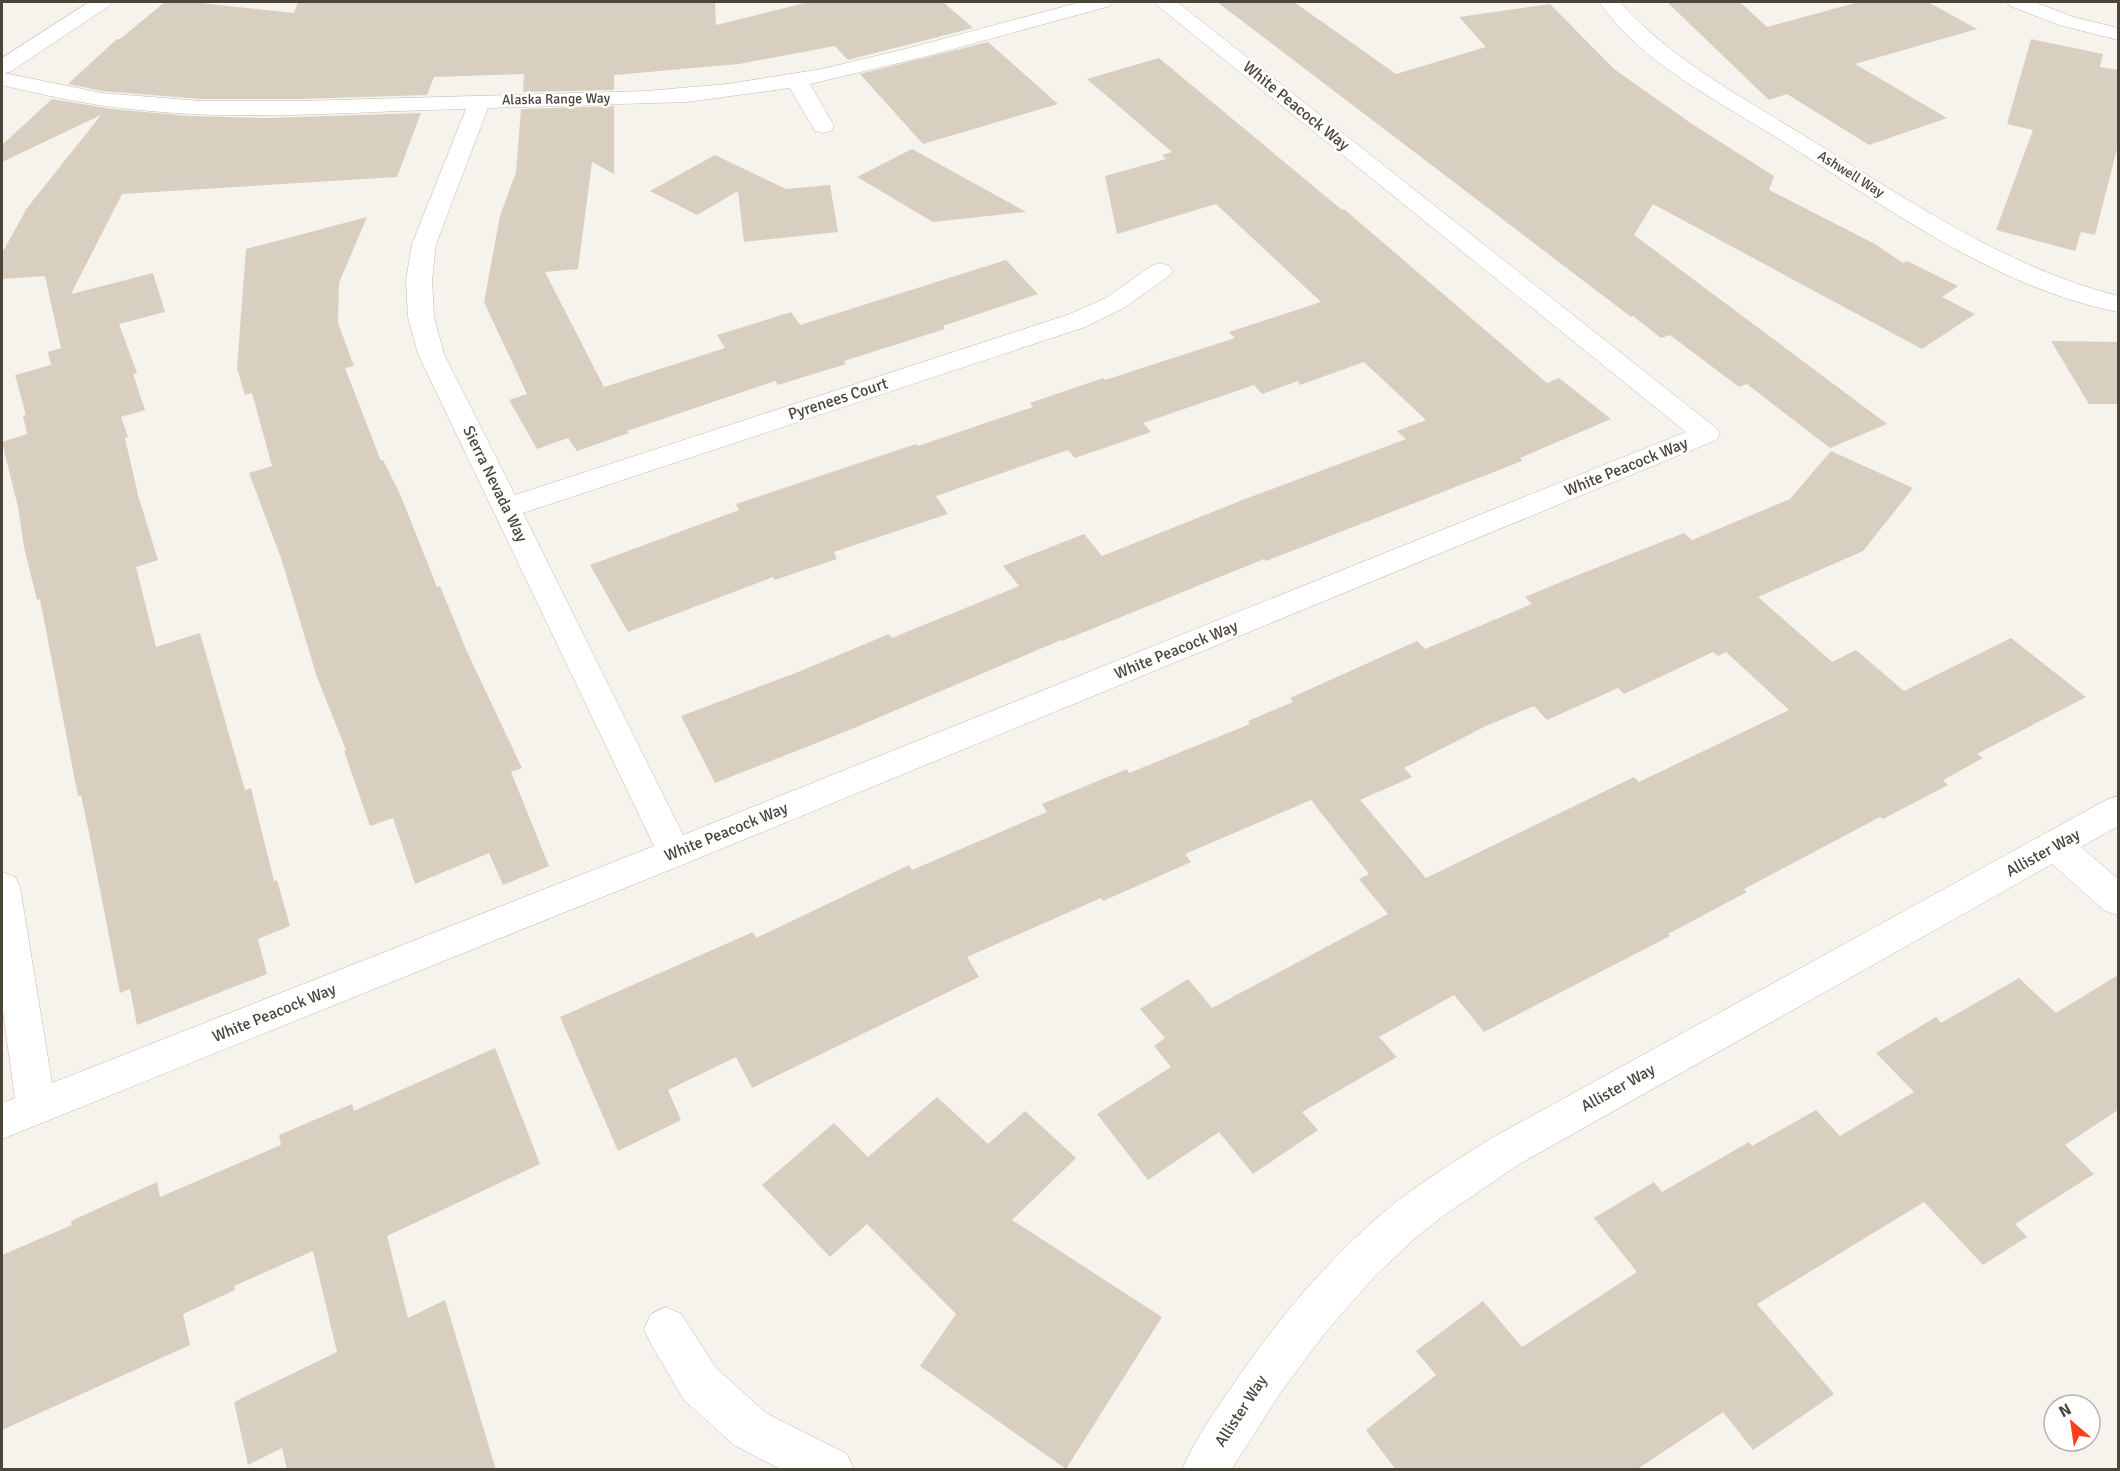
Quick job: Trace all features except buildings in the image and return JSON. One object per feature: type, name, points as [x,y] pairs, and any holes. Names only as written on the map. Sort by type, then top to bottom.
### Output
[{"type":"street","points":[[2,67],[102,2]]},
{"type":"street","name":"Alaska Range Way","points":[[2,79],[70,97],[124,105],[188,109],[255,110],[651,97],[726,91],[797,80],[1103,2]]},
{"type":"street","name":"White Peacock Way","points":[[2,1121],[675,853],[1706,434],[1165,2]]},
{"type":"street","name":"Ashwell Way","points":[[1609,2],[1634,31],[1676,65],[1940,230],[2019,271],[2064,288],[2118,304]]},
{"type":"street","points":[[2017,2],[2066,21],[2118,34]]},
{"type":"street","points":[[797,80],[823,126]]},
{"type":"street","name":"Sierra Nevada Way","points":[[480,101],[424,244],[419,280],[421,317],[431,354],[675,853]]},
{"type":"street","name":"Pyrenees Court","points":[[507,508],[1076,321],[1115,303],[1160,271]]},
{"type":"street","name":"Allister Way","points":[[1205,1470],[1235,1419],[1282,1350],[1332,1289],[1387,1236],[1444,1191],[1504,1152],[2118,810]]},
{"type":"street","points":[[2056,846],[2118,900]]},
{"type":"street","points":[[2,887],[36,1107]]},
{"type":"street","points":[[666,1329],[700,1384],[750,1429],[831,1470]]}]
